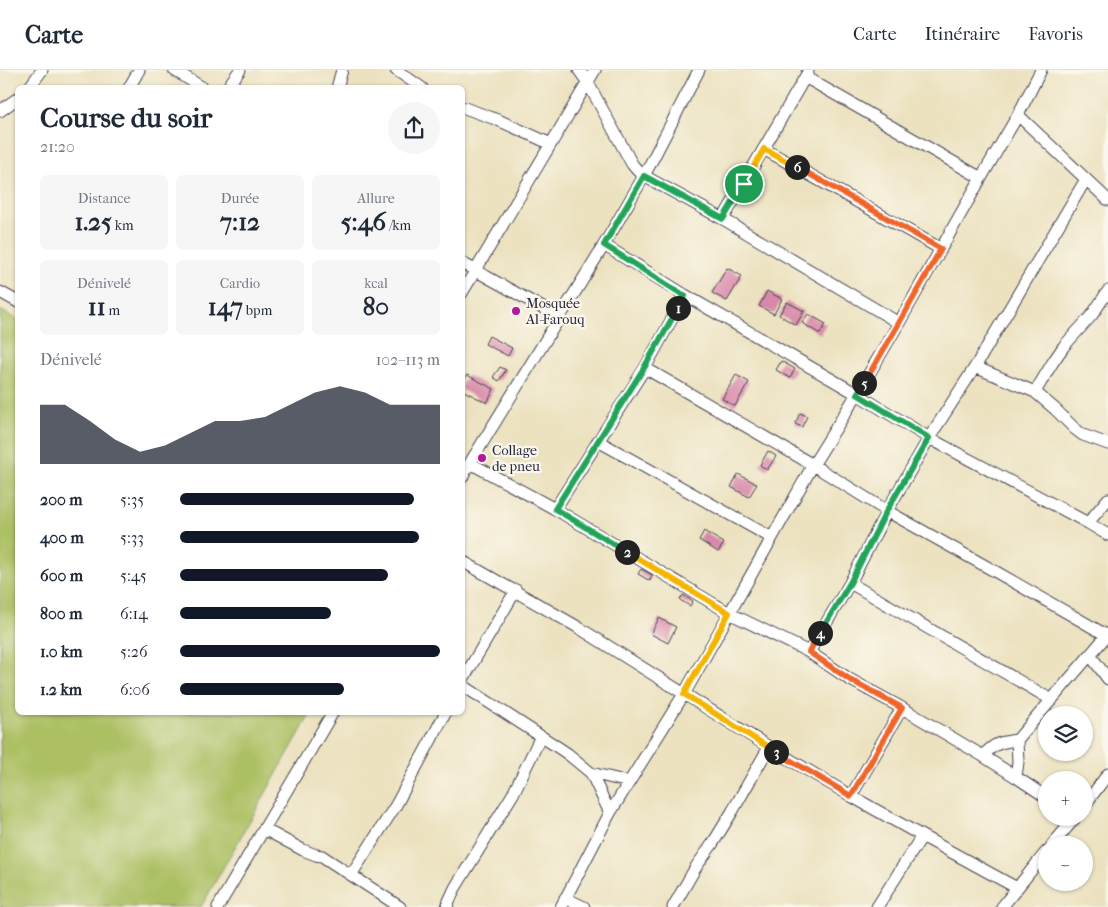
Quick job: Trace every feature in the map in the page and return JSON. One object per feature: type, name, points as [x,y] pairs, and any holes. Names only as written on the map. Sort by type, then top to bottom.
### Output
[{"type":"street","points":[[31,85],[42,70]]},
{"type":"street","points":[[131,85],[139,70]]},
{"type":"street","points":[[174,70],[198,85]]},
{"type":"street","points":[[229,85],[240,70]]},
{"type":"street","points":[[338,85],[342,70]]},
{"type":"street","points":[[396,70],[418,85]]},
{"type":"street","points":[[579,70],[632,164],[644,176],[723,219],[899,323]]},
{"type":"street","points":[[465,288],[595,70]]},
{"type":"street","points":[[465,472],[604,245],[644,176],[699,70]]},
{"type":"street","points":[[584,907],[563,902],[610,813],[684,694],[813,465],[899,323],[1018,115],[1041,70]]},
{"type":"street","points":[[723,219],[807,74],[981,178]]},
{"type":"street","points":[[0,111],[15,100]]},
{"type":"street","points":[[465,108],[498,120],[551,144]]},
{"type":"street","points":[[1018,115],[1108,200]]},
{"type":"street","points":[[764,149],[941,249]]},
{"type":"street","points":[[809,652],[850,583],[887,510],[929,438],[976,367],[1086,179]]},
{"type":"street","points":[[604,245],[685,296],[857,394],[929,438],[1108,535]]},
{"type":"street","points":[[465,265],[560,317]]},
{"type":"street","points":[[1035,392],[1052,362],[1092,315],[1108,291]]},
{"type":"street","points":[[0,292],[15,300]]},
{"type":"street","points":[[555,509],[644,368],[685,296]]},
{"type":"street","points":[[976,367],[1035,392],[1083,435],[1108,444]]},
{"type":"street","points":[[644,368],[813,465],[887,510],[1107,635],[1017,740],[1001,742],[990,748],[983,756]]},
{"type":"street","points":[[598,441],[772,538]]},
{"type":"street","points":[[470,463],[555,509],[729,613],[809,652],[849,679],[983,756],[1038,792]]},
{"type":"street","points":[[1088,523],[1108,499]]},
{"type":"street","points":[[465,563],[516,590],[576,626],[769,748],[1017,888]]},
{"type":"street","points":[[850,583],[1052,700]]},
{"type":"street","points":[[465,676],[516,590]]},
{"type":"street","points":[[1090,655],[1108,679]]},
{"type":"street","points":[[465,687],[542,736],[591,773],[610,813]]},
{"type":"street","points":[[851,796],[902,708]]},
{"type":"street","points":[[218,907],[331,715]]},
{"type":"street","points":[[351,875],[396,805],[444,715]]},
{"type":"street","points":[[447,907],[455,888],[513,794],[542,736]]},
{"type":"street","points":[[1016,777],[1018,762],[1017,740]]},
{"type":"street","points":[[674,907],[696,867],[713,843],[769,748]]},
{"type":"street","points":[[591,773],[629,782]]},
{"type":"street","points":[[1093,794],[1108,774]]},
{"type":"street","points":[[1060,836],[1068,826]]},
{"type":"street","points":[[264,829],[303,850],[322,856],[400,907]]},
{"type":"street","points":[[877,907],[922,836]]},
{"type":"street","points":[[1002,907],[1038,862]]},
{"type":"green space","points":[[0,310],[15,318],[15,715],[310,715],[201,907],[0,907]]},
{"type":"building","points":[[727,268],[742,276],[727,301],[712,293]]},
{"type":"building","points":[[767,291],[782,299],[774,314],[759,306]]},
{"type":"building","points":[[787,302],[804,311],[796,325],[779,315]]},
{"type":"building","points":[[808,314],[826,324],[820,334],[802,323]]},
{"type":"building","points":[[489,336],[512,348],[508,356],[485,344]]},
{"type":"building","points":[[781,361],[795,369],[790,378],[776,370]]},
{"type":"building","points":[[500,367],[506,370],[499,381],[493,377]]},
{"type":"building","points":[[467,375],[494,389],[487,403],[465,392],[465,379]]},
{"type":"building","points":[[736,375],[749,382],[735,406],[722,399]]},
{"type":"building","points":[[800,413],[807,416],[802,427],[795,424]]},
{"type":"building","points":[[768,451],[776,456],[767,470],[760,465]]},
{"type":"building","points":[[738,474],[757,484],[749,497],[731,487]]},
{"type":"building","points":[[704,531],[724,543],[718,552],[699,540]]},
{"type":"building","points":[[641,569],[652,575],[650,581],[638,574]]},
{"type":"building","points":[[683,595],[693,601],[690,606],[680,600]]},
{"type":"building","points":[[659,618],[676,627],[668,643],[651,634]]},
{"type":"place","name":"Mosquée Al-Farouq","points":[[516,311]]},
{"type":"place","name":"Collage de pneu","points":[[482,458]]},
{"type":"route","points":[[764,149],[941,249],[857,394],[929,438],[887,510],[850,583],[809,652],[849,679],[902,708],[851,796],[769,748],[684,694],[729,613],[555,509],[644,368],[685,296],[604,245],[644,176],[723,219],[744,184],[764,149]]}]
